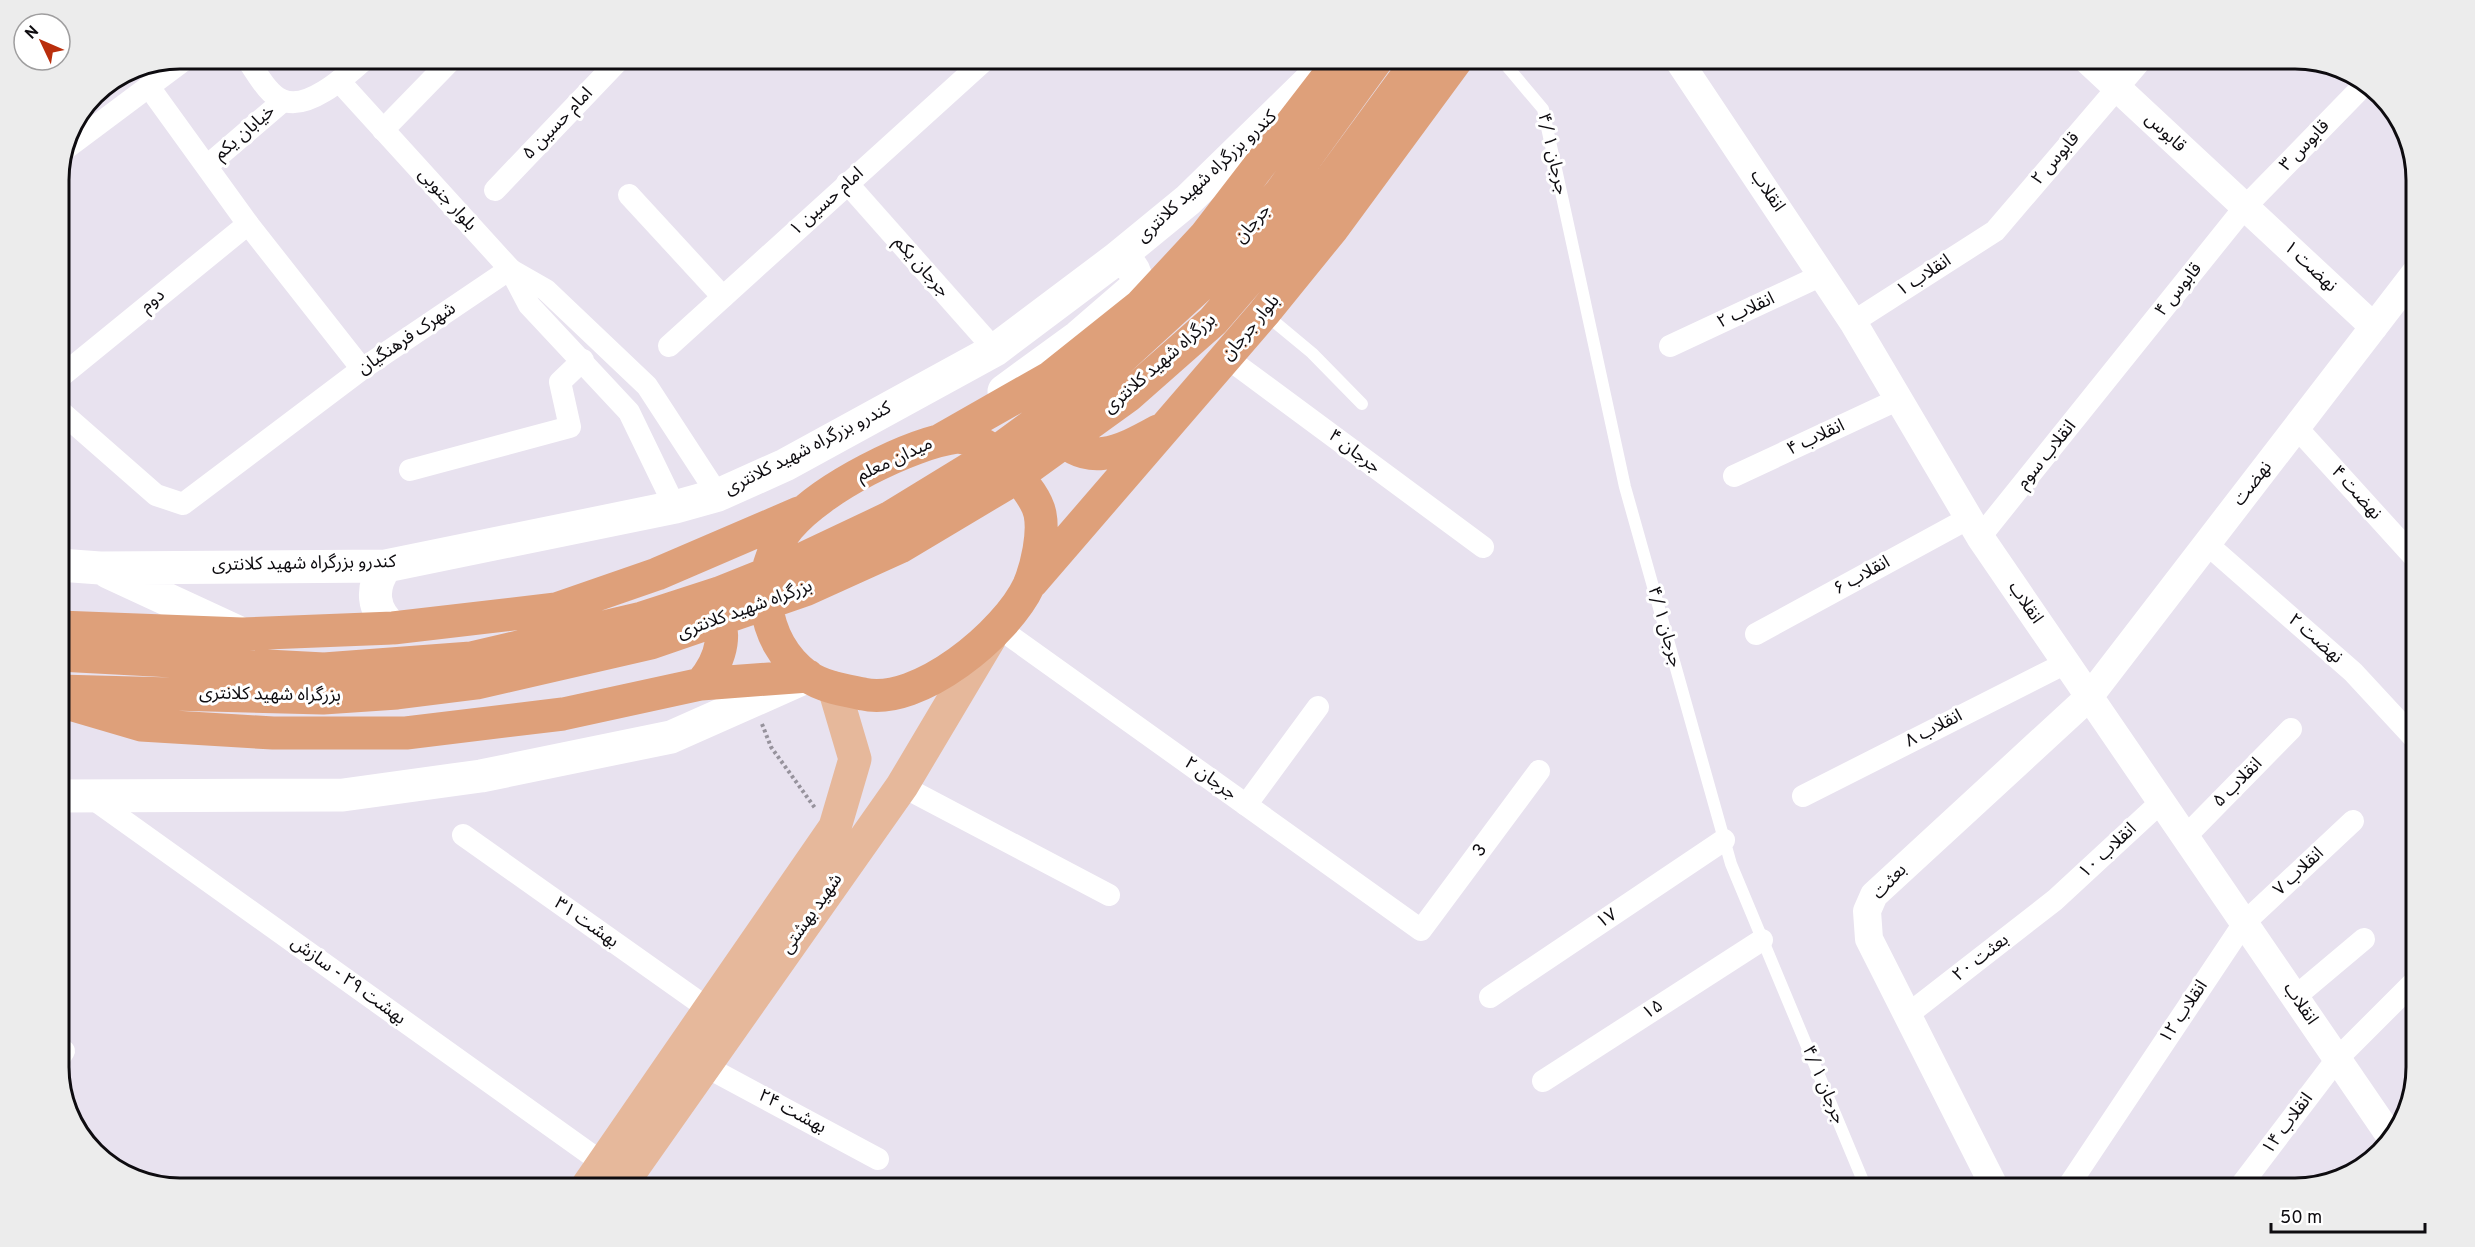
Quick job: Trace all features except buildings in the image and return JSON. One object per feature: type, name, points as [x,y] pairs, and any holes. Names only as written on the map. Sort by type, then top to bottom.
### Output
[{"type":"highway","points":[[961,437],[1048,385],[1140,306],[1205,236],[1334,69]]},
{"type":"highway","name":"جرجان","points":[[1108,370],[1202,284],[1281,192],[1370,69]]},
{"type":"highway","name":"بزرگراه شهید کلانتری","points":[[69,691],[323,698],[397,693],[477,683],[651,644],[805,590],[900,547],[989,494],[1128,396],[1213,321],[1306,212],[1412,69]]},
{"type":"highway","name":"بلوار جرجان","points":[[1028,586],[1172,423],[1264,313],[1333,228],[1450,69]]},
{"type":"highway","name":"بزرگراه شهید کلانتری","points":[[69,656],[324,669],[398,665],[471,658],[642,618],[719,593],[794,563],[889,518],[992,455],[1108,370]]},
{"type":"highway","points":[[1048,385],[1048,420],[1063,443],[1079,452],[1096,456],[1131,446],[1172,423]]},
{"type":"highway","points":[[821,682],[870,696],[897,693],[931,681],[996,630],[1028,586],[1040,533],[1040,513],[1027,488],[1006,462],[961,437]]},
{"type":"highway","name":"میدان معلم","points":[[821,682],[776,641],[768,619],[765,576],[777,544],[803,511],[865,472],[961,437]]},
{"type":"highway","points":[[69,627],[242,634],[393,628],[556,609],[657,574],[803,511]]},
{"type":"highway","points":[[657,574],[676,576],[694,584],[708,596],[718,613],[723,632],[721,651],[714,669],[701,684]]},
{"type":"highway","name":"بزرگراه شهید کلانتری","points":[[69,703],[141,725],[273,732],[406,733],[563,714],[701,684],[821,682]]},
{"type":"main road","name":"کندرو بزرگراه شهید کلانتری","points":[[69,566],[100,568],[386,566],[675,507],[718,495],[785,465],[995,350],[1116,259],[1188,200],[1322,69]]},
{"type":"main road","points":[[961,437],[1011,385],[1078,337],[1137,286],[1137,273],[1130,264],[1116,259]]},
{"type":"main road","points":[[386,566],[375,587],[375,599],[381,615],[393,628]]},
{"type":"main road","points":[[100,568],[242,634]]},
{"type":"main road","name":"شهید بهشتی","points":[[605,1178],[705,1066],[902,786],[996,630]]},
{"type":"main road","points":[[69,797],[343,795],[481,776],[671,736],[753,700],[821,682]]},
{"type":"main road","name":"شهید بهشتی","points":[[604,1178],[710,1010],[835,827],[855,759],[821,682]]},
{"type":"street","points":[[254,69],[270,91],[283,101],[298,102],[314,97],[353,69]]},
{"type":"street","points":[[383,130],[442,69]]},
{"type":"street","name":"امام حسین ۵","points":[[495,190],[610,69]]},
{"type":"street","name":"امام حسین ۱","points":[[669,346],[973,69]]},
{"type":"street","name":"انقلاب","points":[[1684,69],[1853,322],[1975,527],[2386,1130]]},
{"type":"street","name":"قابوس","points":[[2097,69],[2245,207]]},
{"type":"street","name":"۲ قابوس","points":[[1995,231],[2133,69]]},
{"type":"street","points":[[76,141],[172,70]]},
{"type":"street","name":"بلوار جنوبی","points":[[339,81],[510,269]]},
{"type":"street","points":[[149,87],[248,224],[362,369]]},
{"type":"street","name":"۳ قابوس","points":[[2245,207],[2359,90]]},
{"type":"street","name":"خیابان یکم","points":[[207,166],[283,101]]},
{"type":"street","name":"جرجان یکم","points":[[848,183],[995,350]]},
{"type":"street","points":[[629,195],[723,297]]},
{"type":"street","name":"۱ نهضت","points":[[2245,207],[2374,327]]},
{"type":"street","name":"۴ قابوس","points":[[2113,372],[2245,207]]},
{"type":"street","name":"دوم","points":[[69,370],[248,224]]},
{"type":"street","name":"انقلاب ۱","points":[[1853,322],[1995,231]]},
{"type":"street","points":[[510,269],[529,304],[629,412],[675,507]]},
{"type":"street","points":[[510,269],[546,290],[647,386],[718,495]]},
{"type":"street","name":"شهرک فرهنگیان","points":[[69,419],[156,495],[183,504],[362,369],[510,269]]},
{"type":"street","name":"۲ انقلاب","points":[[1670,346],[1822,275]]},
{"type":"street","name":"نهضت","points":[[2089,697],[2406,285]]},
{"type":"street","name":"۴ جرجان","points":[[1226,357],[1483,547]]},
{"type":"street","points":[[410,470],[570,427],[560,382],[583,360]]},
{"type":"street","name":"انقلاب سوم","points":[[1975,527],[2113,372]]},
{"type":"street","name":"۴ انقلاب","points":[[1734,476],[1899,399]]},
{"type":"street","name":"۴ نهضت","points":[[2296,427],[2406,540]]},
{"type":"street","name":"۶ انقلاب","points":[[1756,634],[1975,527]]},
{"type":"street","name":"۲ نهضت","points":[[2206,544],[2352,672],[2406,729]]},
{"type":"street","name":"جرجان ۲","points":[[996,630],[1421,930]]},
{"type":"street","name":"۸ انقلاب","points":[[1803,796],[2066,663]]},
{"type":"street","name":"بعثت","points":[[1990,1178],[1869,939],[1867,911],[1874,896],[2089,697]]},
{"type":"street","points":[[1246,805],[1318,707]]},
{"type":"street","name":"۵ انقلاب","points":[[2185,837],[2291,729]]},
{"type":"street","name":"3","points":[[1421,930],[1539,771]]},
{"type":"street","points":[[902,786],[1109,895]]},
{"type":"street","name":"بهشت ۲۹ - سازش","points":[[92,798],[600,1178]]},
{"type":"street","name":"۱۰ انقلاب","points":[[2055,900],[2161,802]]},
{"type":"street","name":"۷ انقلاب","points":[[2244,922],[2353,822]]},
{"type":"street","name":"بهشت ۳۱","points":[[463,835],[710,1010]]},
{"type":"street","name":"۱۷","points":[[1490,997],[1724,840]]},
{"type":"street","name":"۲۰ بعثت","points":[[1906,1016],[2055,900]]},
{"type":"street","name":"۱۲ انقلاب","points":[[2074,1178],[2244,922]]},
{"type":"street","points":[[2295,997],[2364,939]]},
{"type":"street","name":"۱۵","points":[[1543,1081],[1762,940]]},
{"type":"street","name":"۱۴ انقلاب","points":[[2247,1178],[2337,1059],[2406,990]]},
{"type":"street","name":"بهشت ۲۴","points":[[705,1066],[878,1159]]},
{"type":"lane","name":"جرجان ۱ /۴","points":[[1511,69],[1543,109],[1625,487],[1731,864],[1862,1178]]},
{"type":"lane","points":[[1264,313],[1312,353],[1362,404]]},
{"type":"path","points":[[753,700],[771,747],[809,803],[835,827]]}]
